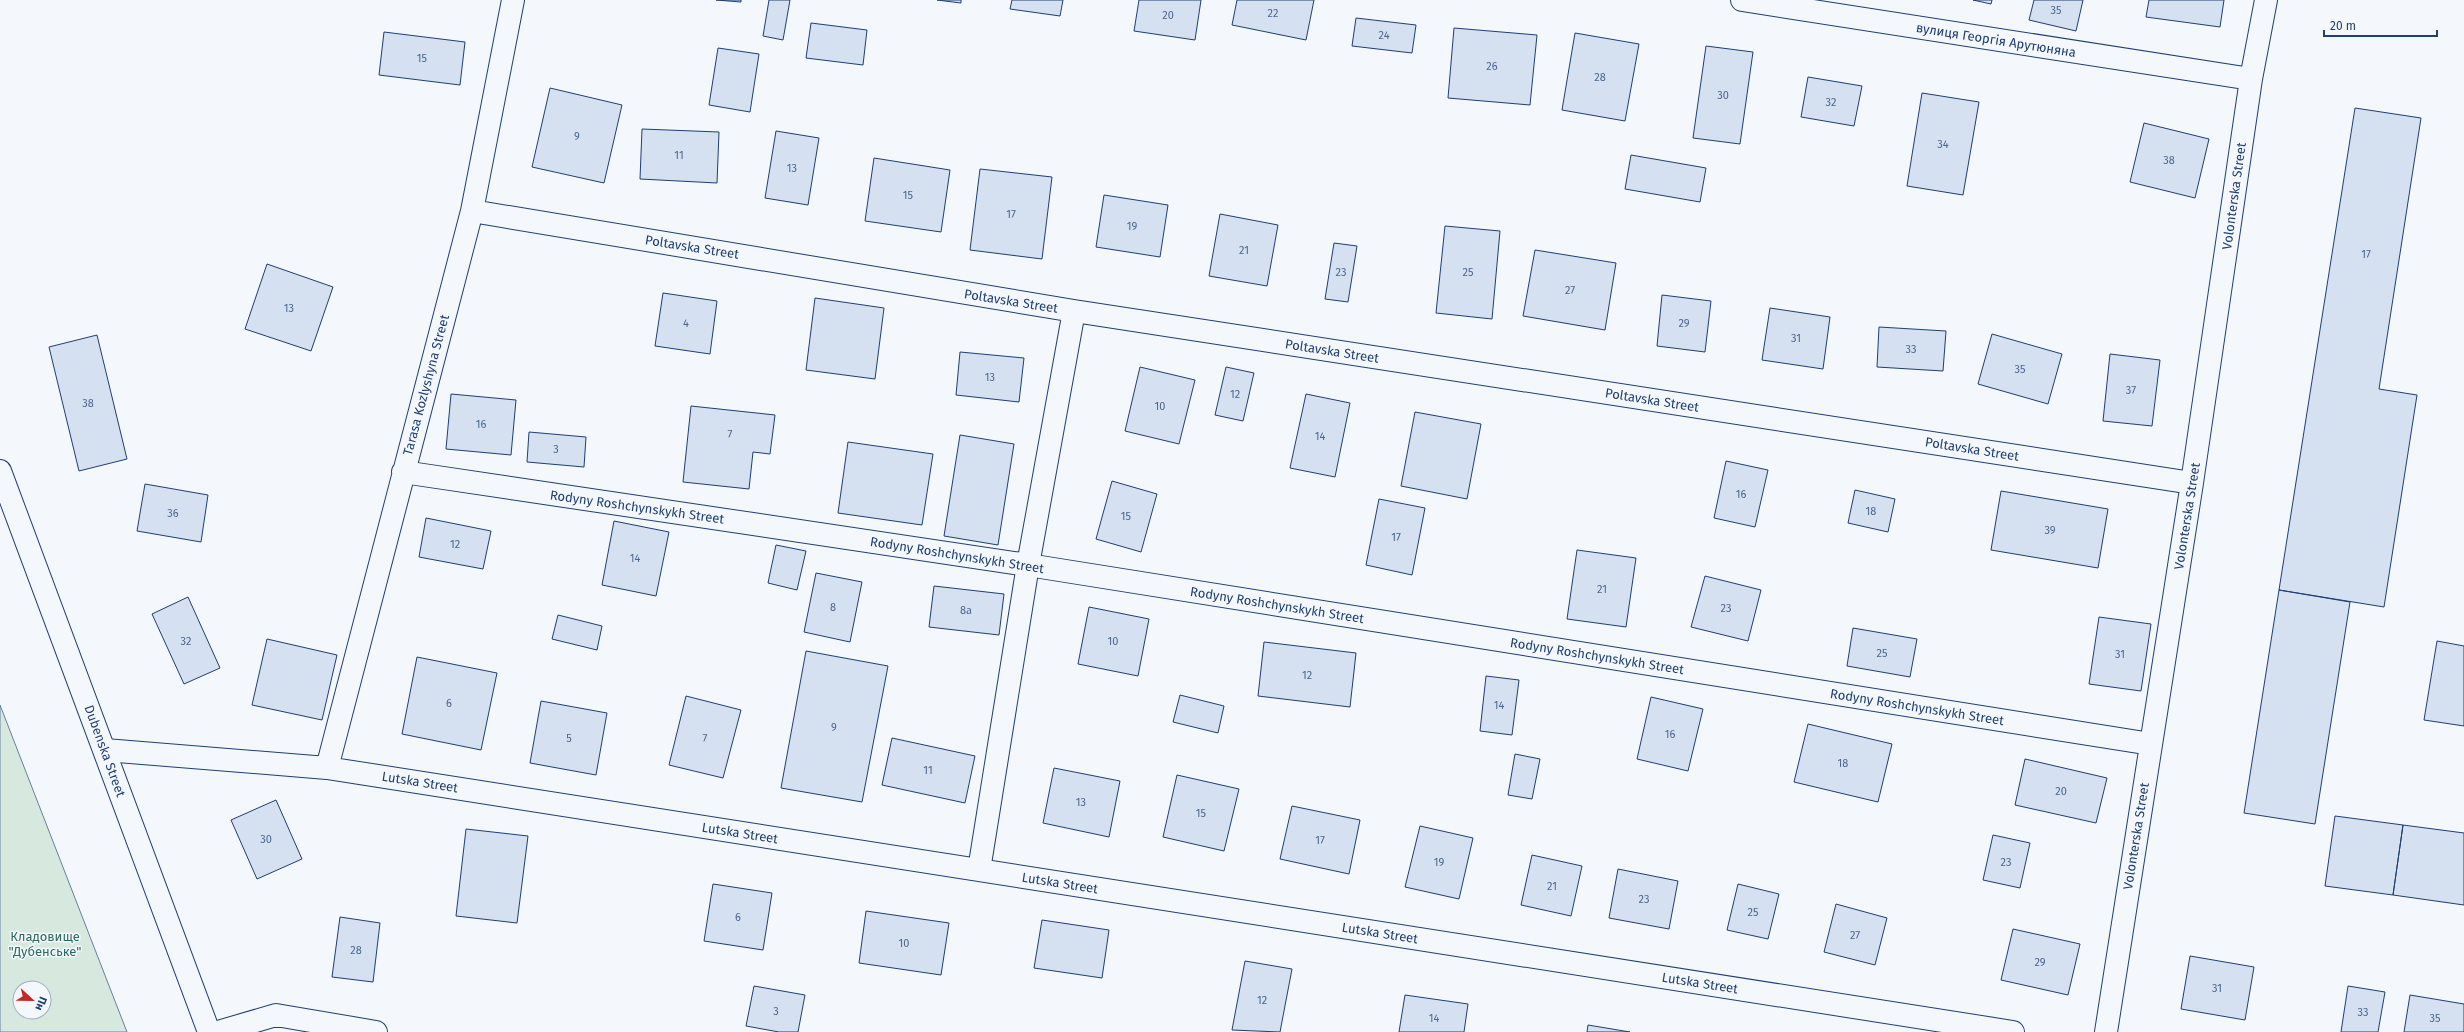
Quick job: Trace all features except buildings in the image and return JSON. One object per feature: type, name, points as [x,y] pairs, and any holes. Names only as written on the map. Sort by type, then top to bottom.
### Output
[{"type":"street","name":"Tarasa Kozlyshyna Street","points":[[327,768],[472,211],[513,0]]},
{"type":"street","name":"вулиця Георгія Арутюняна","points":[[1742,0],[2251,79]]},
{"type":"street","name":"Volonterska Street","points":[[2106,1032],[2192,483],[2251,79],[2266,0]]},
{"type":"street","name":"Poltavska Street","points":[[472,211],[1074,311],[2192,483]]},
{"type":"street","points":[[979,870],[1028,565],[1074,311]]},
{"type":"street","name":"Dubenska Street","points":[[0,471],[209,1032]]},
{"type":"street","name":"Rodyny Roshchynskykh Street","points":[[403,472],[1028,565],[2151,744]]},
{"type":"street","name":"Lutska Street","points":[[105,750],[327,768],[2013,1032]]},
{"type":"street","points":[[218,1032],[276,1015],[376,1032]]},
{"type":"green space","name":"Кладовище \"Дубенське\"","points":[[0,705],[127,1032],[0,1032]]}]
